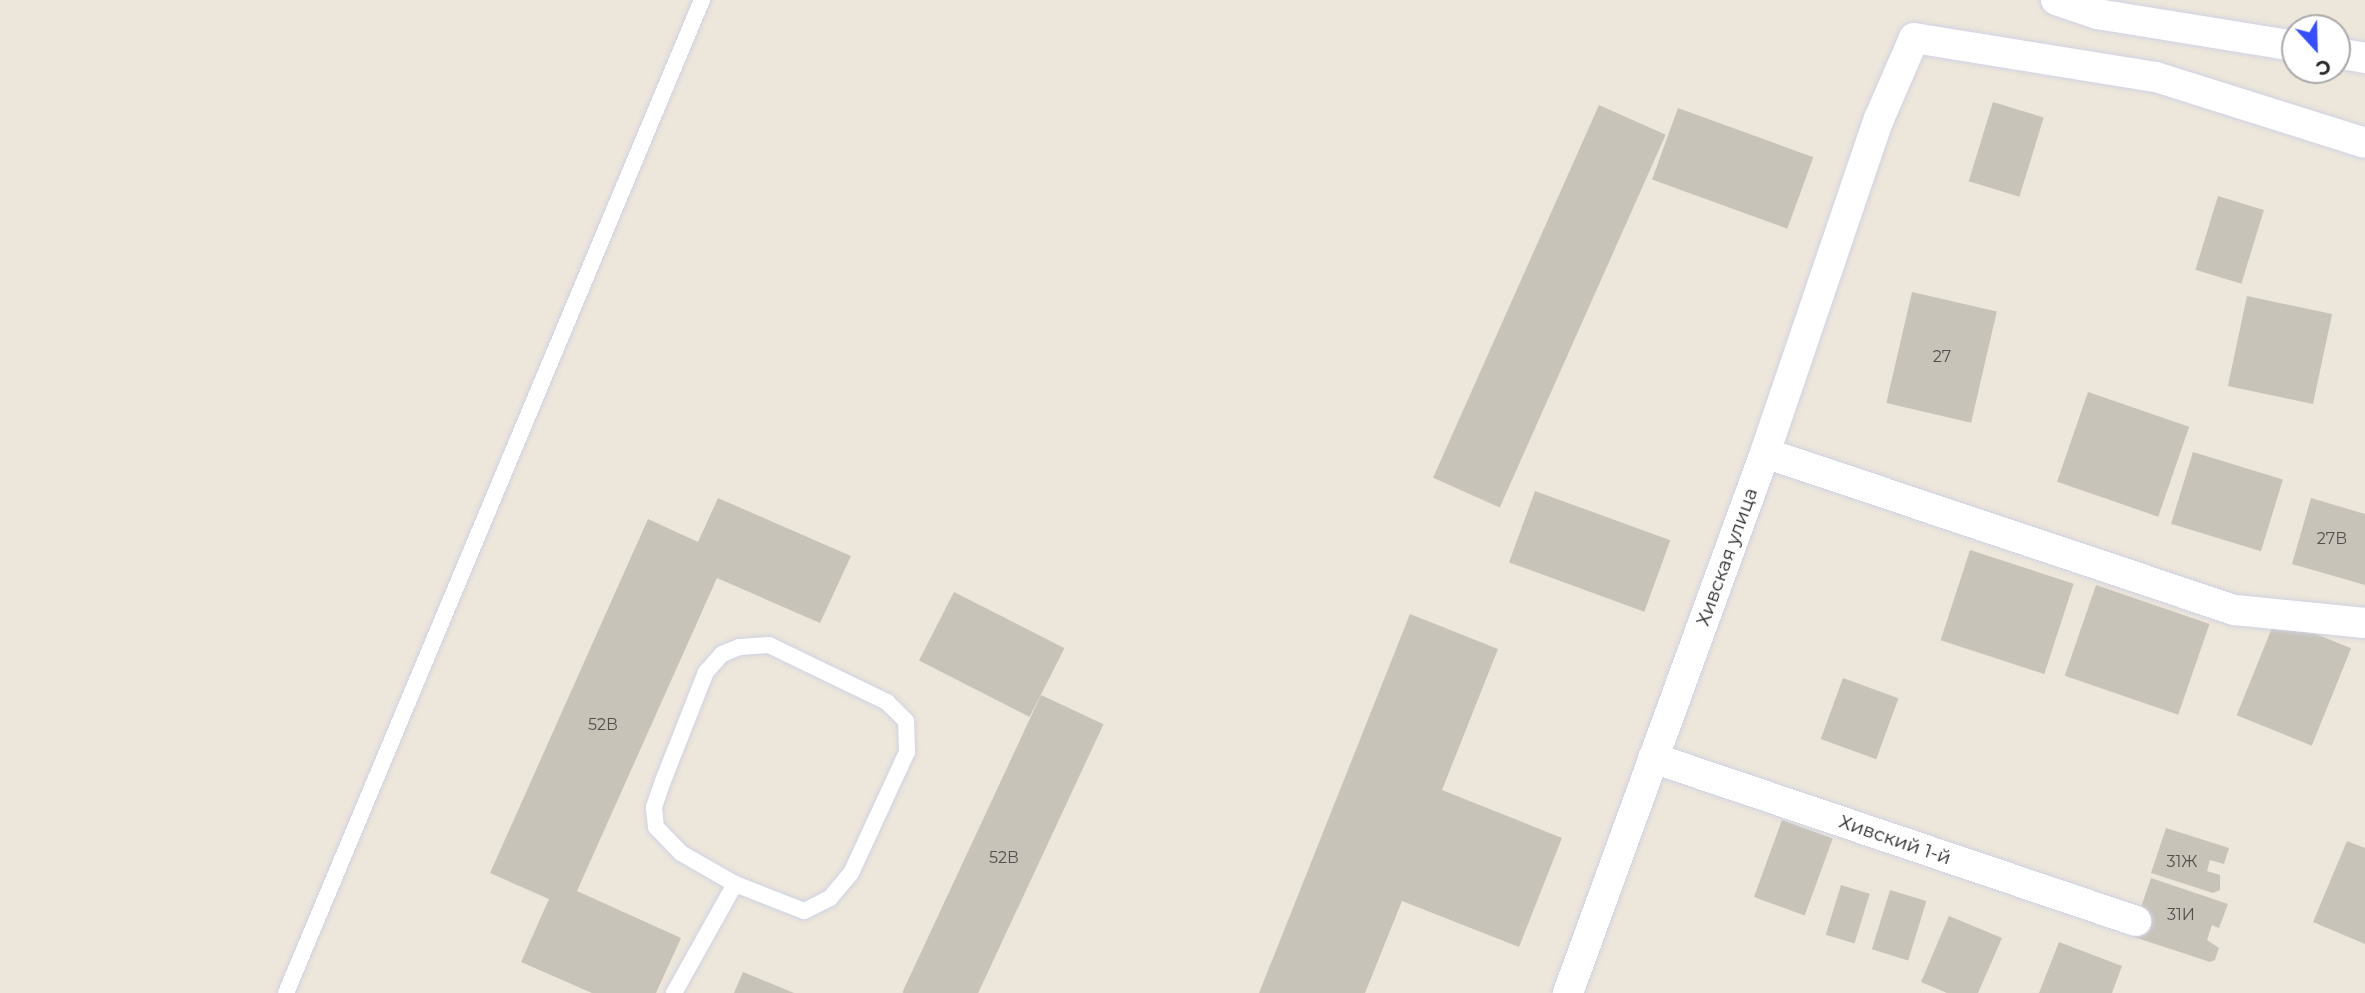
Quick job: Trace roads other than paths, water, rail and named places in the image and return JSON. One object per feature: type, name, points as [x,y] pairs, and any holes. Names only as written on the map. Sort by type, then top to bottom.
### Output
[{"type":"street","points":[[2056,0],[2096,14],[2281,44]]},
{"type":"street","name":"Хивская улица","points":[[1568,993],[1765,453],[1879,118],[1913,38],[2156,77],[2365,143]]},
{"type":"street","points":[[1765,453],[2235,610],[2365,623]]},
{"type":"street","name":"Хивский 1-й","points":[[1653,758],[2136,921]]},
{"type":"lane","points":[[286,993],[702,0]]},
{"type":"lane","points":[[769,645],[887,702],[906,721],[907,752],[851,873],[830,898],[804,911],[735,884],[667,840],[656,827],[654,807],[706,672],[722,654],[739,647],[769,645]]},
{"type":"lane","points":[[674,993],[735,884]]}]
